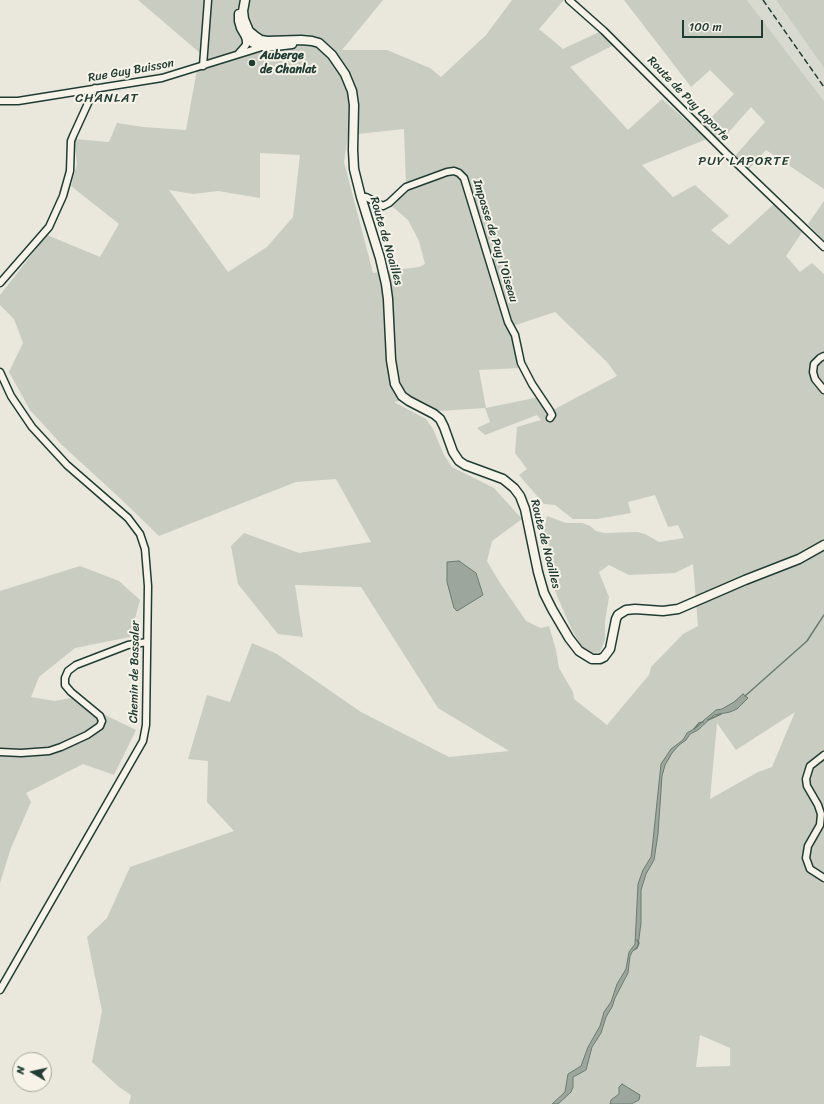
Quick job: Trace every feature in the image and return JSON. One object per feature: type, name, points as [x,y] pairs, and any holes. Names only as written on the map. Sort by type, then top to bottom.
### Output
[{"type":"main road","points":[[244,0],[238,15],[238,21],[244,35],[254,44],[273,47],[307,43],[326,48]]},
{"type":"main road","points":[[244,0],[244,19],[254,44]]},
{"type":"main road","name":"Route de Noailles","points":[[254,44],[261,40],[312,41],[319,43],[326,48],[342,68],[352,91],[354,111],[353,160],[361,198],[380,258],[386,284],[392,372],[398,390],[408,401],[434,414],[440,419],[453,452],[459,461],[465,465],[503,479],[514,488],[520,496],[527,514],[538,572],[544,593],[569,638],[577,648],[590,659],[598,660],[603,658],[610,648],[615,622],[618,615],[623,611],[635,609],[663,611],[678,609],[744,580],[799,559],[824,545]]},
{"type":"street","points":[[203,66],[208,0]]},
{"type":"street","name":"Route de Puy Laporte","points":[[569,0],[615,41],[727,154],[824,247]]},
{"type":"street","name":"Rue Guy Buisson","points":[[0,101],[18,101],[162,78],[203,66],[239,53],[254,44]]},
{"type":"street","points":[[0,283],[35,245],[49,227],[63,196],[70,170],[71,141],[95,88]]},
{"type":"street","name":"Impasse de Puy l'Oiseau","points":[[361,198],[366,196],[383,206],[389,203],[406,187],[447,172],[454,171],[459,173],[464,178],[508,322],[515,335],[521,363],[532,384],[550,411],[552,415],[550,418]]},
{"type":"street","points":[[824,356],[814,364],[813,372],[815,379],[824,390]]},
{"type":"street","name":"Chemin de Bassaler","points":[[0,372],[11,396],[32,428],[67,465],[128,518],[140,534],[145,549],[148,586],[146,725],[143,741],[0,990]]},
{"type":"street","points":[[0,752],[20,754],[55,749],[87,735],[100,726],[102,721],[100,716],[71,692],[65,685],[65,678],[68,671],[76,665],[128,644],[147,642]]},
{"type":"street","points":[[824,755],[810,766],[806,779],[807,786],[818,805],[821,814],[820,825],[808,846],[806,858],[810,869],[824,878]]},
{"type":"shaded area","points":[[138,0],[383,0],[342,50],[387,50],[430,68],[441,77],[486,35],[512,0],[564,0],[539,29],[563,49],[599,32],[614,45],[570,67],[628,130],[662,99],[707,139],[642,165],[673,197],[695,185],[729,216],[711,230],[729,245],[774,204],[803,231],[786,256],[800,272],[812,263],[824,274],[824,1104],[129,1104],[131,1095],[119,1087],[92,1062],[102,1011],[87,937],[107,918],[130,867],[234,831],[207,802],[208,761],[188,759],[207,695],[230,702],[252,643],[277,654],[361,712],[449,757],[509,751],[438,708],[361,587],[295,585],[303,637],[278,634],[238,584],[231,546],[244,533],[299,553],[371,542],[336,479],[296,482],[159,536],[62,445],[30,410],[9,372],[23,343],[14,319],[0,305],[0,295],[47,235],[100,257],[119,224],[71,186],[77,164],[74,139],[109,142],[117,123],[143,127],[186,130],[200,53]],"holes":[[[404,129],[406,185],[387,202],[408,220],[419,241],[425,264],[419,267],[373,273],[344,162],[348,135]],[[260,153],[300,155],[293,217],[267,247],[228,272],[169,190],[193,194],[218,191],[260,198]],[[555,312],[608,363],[617,376],[553,410],[544,396],[486,408],[479,370],[520,368],[510,327]],[[410,399],[439,411],[485,408],[490,422],[477,428],[485,435],[537,415],[541,420],[517,427],[515,453],[527,469],[519,475],[544,504],[555,505],[573,519],[597,519],[631,513],[628,502],[655,495],[668,527],[678,525],[684,538],[659,542],[645,534],[637,532],[604,533],[596,531],[590,526],[582,523],[566,523],[547,516],[544,530],[544,545],[550,562],[552,581],[571,628],[580,644],[589,654],[600,652],[605,640],[605,621],[609,597],[599,572],[609,565],[629,575],[675,573],[693,564],[698,626],[683,634],[651,667],[649,675],[607,725],[574,699],[573,692],[559,668],[556,650],[549,626],[541,628],[526,621],[487,561],[492,541],[522,519],[494,488],[452,467],[444,455],[433,429],[426,419],[394,402]],[[795,712],[772,767],[758,772],[710,799],[717,723],[736,750]],[[700,1035],[730,1048],[730,1066],[696,1067]]]},
{"type":"shaded area","points":[[624,0],[747,0],[824,101],[824,189],[766,150],[749,169],[735,156],[765,122],[751,107],[721,141],[704,125],[734,94],[710,70],[691,87]]},
{"type":"shaded area","points":[[747,0],[776,0],[824,68],[824,101]]},
{"type":"shaded area","points":[[776,0],[824,0],[824,68]]},
{"type":"shaded area","points":[[824,201],[824,241],[808,224]]},
{"type":"shaded area","points":[[459,561],[476,573],[483,595],[457,611],[454,608],[447,582],[447,562]]},
{"type":"shaded area","points":[[80,566],[119,581],[140,600],[130,637],[75,648],[39,677],[31,697],[55,701],[81,696],[91,708],[136,730],[114,775],[83,764],[26,793],[31,802],[11,848],[0,883],[0,591]]},
{"type":"shaded area","points":[[743,694],[748,698],[737,709],[714,715],[679,745],[665,765],[662,776],[658,834],[654,860],[646,874],[641,890],[641,923],[638,946],[630,956],[628,973],[606,1017],[601,1033],[592,1047],[586,1070],[573,1077],[573,1087],[571,1092],[558,1104],[552,1104],[565,1092],[568,1074],[581,1066],[588,1047],[600,1026],[604,1012],[611,1002],[617,984],[626,969],[629,952],[635,944],[638,884],[643,870],[651,857],[661,764],[671,749],[683,740],[687,733],[697,727],[716,710],[722,709],[734,702]]},
{"type":"shaded area","points":[[622,1084],[640,1095],[639,1100],[631,1104],[610,1104],[611,1100],[619,1094],[619,1087]]},
{"type":"waterway","points":[[745,696],[807,641],[824,615]]},
{"type":"waterway","points":[[708,720],[721,714]]},
{"type":"waterway","points":[[694,729],[699,723],[703,722]]},
{"type":"waterway","points":[[634,950],[637,948],[639,943],[637,940]]},
{"type":"railway","points":[[763,0],[824,87]]},
{"type":"place","name":"Auberge de Chanlat","points":[[252,63]]},
{"type":"district","name":"CHANLAT","points":[[107,99]]},
{"type":"district","name":"PUY LAPORTE","points":[[744,162]]}]
